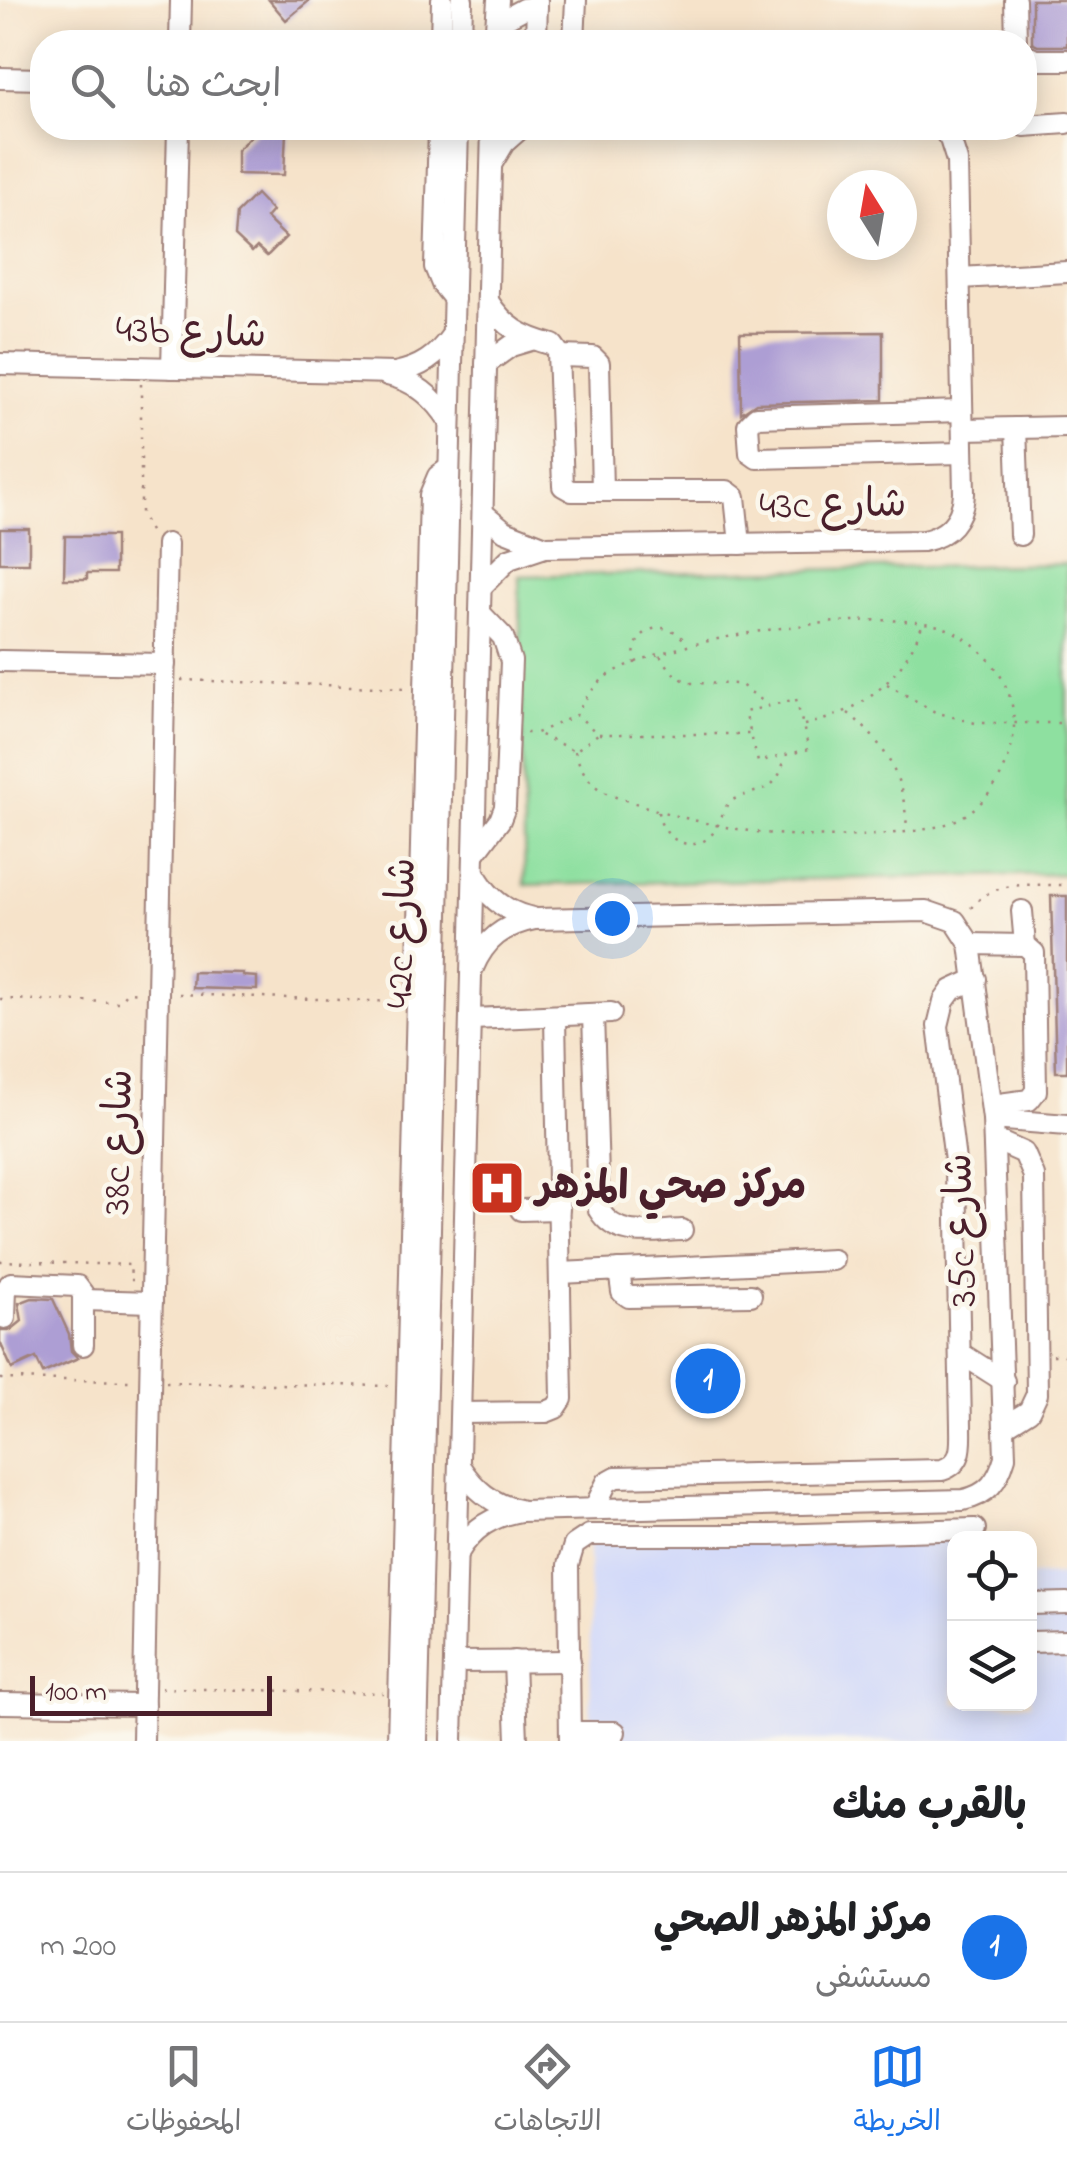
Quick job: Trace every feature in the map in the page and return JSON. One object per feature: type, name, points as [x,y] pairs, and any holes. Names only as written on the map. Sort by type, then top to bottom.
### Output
[{"type":"street","points":[[180,30],[181,0]]},
{"type":"street","points":[[442,0],[442,30]]},
{"type":"street","points":[[461,30],[462,0]]},
{"type":"street","points":[[496,30],[498,0]]},
{"type":"street","points":[[575,30],[576,0]]},
{"type":"street","points":[[1015,0],[1016,30]]},
{"type":"street","points":[[500,30],[537,3],[536,30]]},
{"type":"street","points":[[1037,60],[1067,60]]},
{"type":"street","points":[[0,78],[30,79]]},
{"type":"street","points":[[1037,125],[1067,123]]},
{"type":"street","points":[[172,368],[178,140]]},
{"type":"street","points":[[439,140],[435,266],[442,284],[454,298]]},
{"type":"street","name":"42c شارع","points":[[417,1741],[458,140]]},
{"type":"street","name":"42c شارع","points":[[452,1741],[492,140]]},
{"type":"street","points":[[491,164],[508,140]]},
{"type":"street","name":"43c شارع","points":[[481,587],[509,560],[545,547],[932,539],[950,529],[961,513],[964,493],[957,160],[949,140]]},
{"type":"street","points":[[960,278],[1067,272]]},
{"type":"street","points":[[488,301],[510,328],[531,340],[553,345],[559,356],[561,482],[572,491],[727,490],[736,502],[740,544]]},
{"type":"street","name":"43b شارع","points":[[380,374],[422,365],[452,335]]},
{"type":"street","points":[[486,364],[512,346],[531,340]]},
{"type":"street","points":[[559,356],[593,357],[598,363],[602,491]]},
{"type":"street","name":"43b شارع","points":[[0,364],[380,374],[395,376],[422,389],[450,422]]},
{"type":"street","points":[[963,452],[757,458],[750,453],[748,424],[756,417],[962,420],[1016,428],[1067,428]]},
{"type":"street","points":[[1016,428],[1020,534]]},
{"type":"street","points":[[398,1741],[430,495],[438,476],[450,468]]},
{"type":"street","name":"43c شارع","points":[[483,513],[505,531],[545,547]]},
{"type":"street","name":"38c شارع","points":[[144,1741],[167,544]]},
{"type":"street","points":[[480,613],[503,637],[511,661],[505,807],[475,864],[483,888],[506,909],[535,919]]},
{"type":"street","points":[[0,660],[165,664]]},
{"type":"street","points":[[473,968],[496,934],[535,919],[926,911],[946,916],[966,936],[1026,945],[1034,953],[1036,1091],[1029,1100],[993,1121]]},
{"type":"street","points":[[1022,912],[1026,945]]},
{"type":"street","name":"35c شارع","points":[[966,936],[976,979],[993,1121],[1005,1426],[1005,1458],[999,1475],[988,1490],[972,1498]]},
{"type":"street","points":[[594,1509],[608,1482],[616,1477],[942,1470],[959,1458],[956,1169],[938,1026],[944,1001],[952,990],[976,979]]},
{"type":"street","points":[[472,1019],[602,1014],[600,1210],[615,1228],[626,1232],[682,1230]]},
{"type":"street","points":[[462,1413],[552,1410],[562,1399],[555,1017]]},
{"type":"street","points":[[993,1121],[1067,1125]]},
{"type":"street","points":[[993,1121],[1024,1154],[1034,1176],[1037,1394],[1028,1411],[1005,1426]]},
{"type":"street","points":[[521,1210],[559,1209]]},
{"type":"street","points":[[560,1273],[833,1260]]},
{"type":"street","points":[[619,1270],[622,1292],[629,1297],[751,1295]]},
{"type":"street","points":[[5,1318],[6,1288],[12,1283],[72,1284],[81,1290],[84,1300],[83,1344]]},
{"type":"street","points":[[84,1300],[152,1291]]},
{"type":"street","points":[[960,1352],[1004,1381]]},
{"type":"street","points":[[460,1467],[468,1480],[492,1500],[520,1510]]},
{"type":"street","points":[[902,1470],[919,1501]]},
{"type":"street","points":[[458,1553],[477,1528],[490,1519],[520,1510],[972,1498],[975,1531]]},
{"type":"street","points":[[771,1535],[781,1502]]},
{"type":"street","points":[[615,1732],[570,1736],[570,1553],[588,1535],[947,1534]]},
{"type":"street","points":[[1037,1604],[1067,1603]]},
{"type":"street","points":[[1037,1642],[1067,1641]]},
{"type":"street","points":[[514,1661],[516,1741]]},
{"type":"street","points":[[455,1662],[570,1661]]},
{"type":"street","points":[[0,1703],[144,1696]]},
{"type":"path","points":[[140,368],[141,515],[156,540],[167,544]]},
{"type":"path","points":[[802,725],[847,713],[887,684],[915,645],[924,623]]},
{"type":"path","points":[[924,623],[958,634],[988,657],[1007,688],[1014,724],[1011,752],[1001,777],[984,799],[963,816],[938,828],[809,837],[716,828],[598,788],[583,772],[575,751],[536,733],[577,716],[596,685],[620,669],[688,646],[806,624],[924,623]]},
{"type":"path","points":[[635,664],[634,646],[652,628],[670,628],[688,646]]},
{"type":"path","points":[[660,655],[675,675],[689,684],[740,684],[769,706]]},
{"type":"path","points":[[180,680],[412,688],[412,672],[425,673]]},
{"type":"path","points":[[887,684],[954,719],[993,725],[1067,723]]},
{"type":"path","points":[[796,700],[808,749],[758,762],[746,712],[769,706],[796,700]]},
{"type":"path","points":[[847,713],[866,727],[893,765],[902,787],[907,832]]},
{"type":"path","points":[[577,716],[598,734]]},
{"type":"path","points":[[575,751],[598,734],[751,734]]},
{"type":"path","points":[[658,810],[661,827],[680,843],[697,843],[716,828],[728,802],[762,792],[772,784],[785,755]]},
{"type":"path","points":[[966,936],[976,902],[990,891],[1009,886],[1067,886]]},
{"type":"path","points":[[0,999],[118,1002],[127,992],[417,1003]]},
{"type":"path","points":[[0,1261],[131,1265],[130,1280],[152,1291]]},
{"type":"path","points":[[0,1378],[407,1386]]},
{"type":"path","points":[[144,1696],[399,1693]]},
{"type":"shaded area","points":[[589,1535],[947,1538],[947,1711],[1037,1711],[1037,1576],[1067,1575],[1067,1741],[591,1741]]},
{"type":"green space","points":[[1067,564],[1067,874],[525,885],[519,576]]},
{"type":"building","points":[[269,0],[310,0],[286,20]]},
{"type":"building","points":[[1032,0],[1067,0],[1067,46],[1038,46],[1037,30],[1032,30]]},
{"type":"building","points":[[247,140],[286,140],[284,175],[237,174],[237,150]]},
{"type":"building","points":[[256,194],[272,211],[266,218],[286,237],[267,256],[257,247],[252,252],[235,236],[237,213]]},
{"type":"building","points":[[883,332],[883,400],[756,403],[741,413],[740,333]]},
{"type":"building","points":[[0,529],[29,529],[29,563],[0,563]]},
{"type":"building","points":[[65,536],[115,536],[115,573],[87,573],[87,579],[64,579]]},
{"type":"building","points":[[1051,896],[1067,896],[1067,1072],[1056,1072]]},
{"type":"building","points":[[193,972],[243,973],[257,977],[257,990],[192,988]]},
{"type":"building","points":[[32,1298],[53,1299],[69,1334],[71,1351],[78,1358],[43,1373],[36,1358],[12,1369],[0,1342],[0,1330],[11,1330],[22,1321],[19,1303]]},
{"type":"place","name":"مركز صحي المزهر","points":[[497,1188]]},
{"type":"place","name":"مركز المزهر الصحي","points":[[708,1381]]}]
